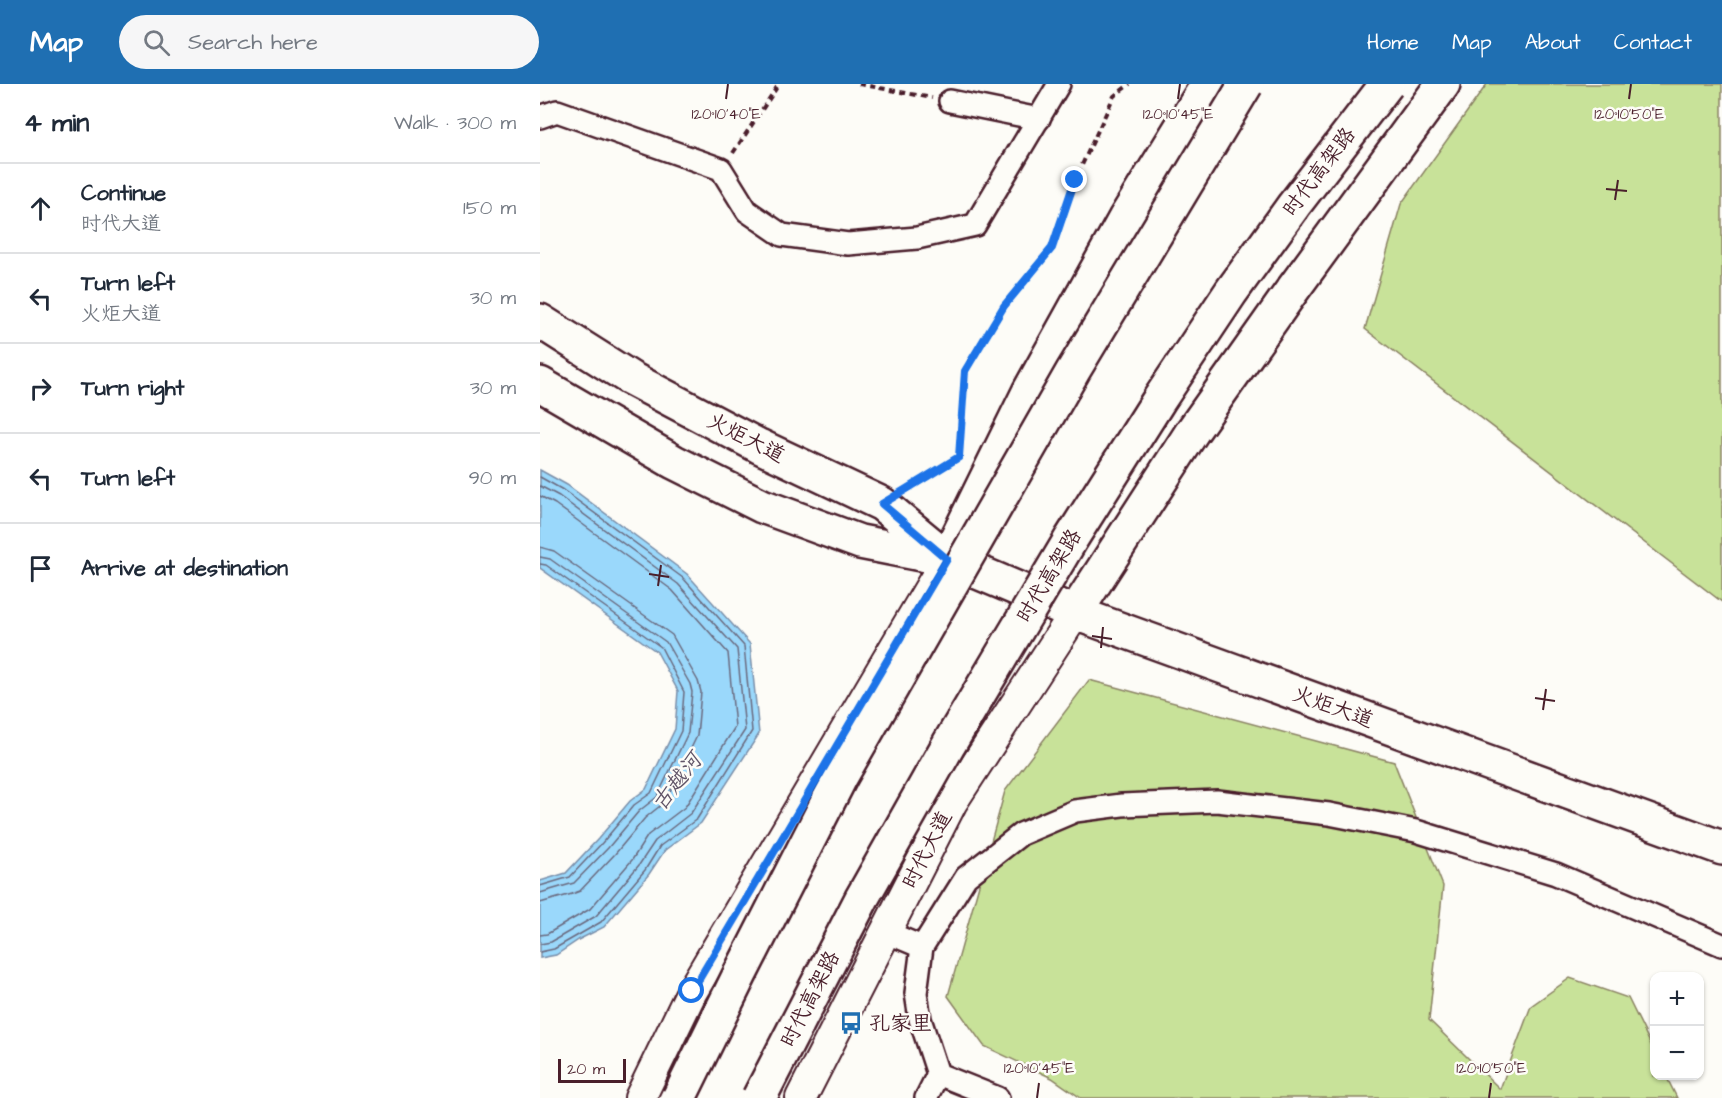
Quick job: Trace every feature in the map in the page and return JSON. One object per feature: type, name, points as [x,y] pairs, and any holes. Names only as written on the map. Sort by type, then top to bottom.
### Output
[{"type":"main road","points":[[640,1098],[692,991],[947,559],[1029,392],[1125,219],[1208,84]]},
{"type":"main road","points":[[679,1098],[841,776],[1073,371],[1246,84]]},
{"type":"main road","name":"时代高架路","points":[[759,1098],[868,887],[949,744],[1078,529],[1159,400],[1231,292],[1294,205],[1388,84]]},
{"type":"main road","points":[[1075,614],[1192,432],[1443,84]]},
{"type":"main road","name":"火炬大道","points":[[540,321],[630,378],[759,446],[882,504],[947,559]]},
{"type":"main road","name":"火炬大道","points":[[540,384],[674,462],[762,506],[860,542],[947,559],[1075,614],[1722,848]]},
{"type":"main road","name":"时代大道","points":[[801,1098],[952,802],[1075,614]]},
{"type":"street","points":[[540,117],[557,111],[722,169],[747,212],[782,235],[848,244],[917,238],[975,225],[1059,84]]},
{"type":"street","points":[[950,101],[1039,119]]},
{"type":"street","points":[[926,1098],[938,1074],[920,1019],[916,993],[922,947],[966,877],[1021,834],[1075,812],[1122,805],[1217,801],[1329,813],[1416,831],[1556,874],[1722,945]]},
{"type":"street","points":[[885,932],[922,947]]},
{"type":"street","points":[[938,1074],[998,1098]]},
{"type":"path","points":[[722,169],[779,84]]},
{"type":"path","points":[[859,84],[950,101]]},
{"type":"path","points":[[882,504],[959,457],[965,371],[1004,306],[1052,248],[1075,180],[1114,96],[1130,84]]},
{"type":"green space","points":[[1487,84],[1722,84],[1722,602],[1365,329],[1401,204]]},
{"type":"green space","points":[[1089,680],[1394,762],[1443,886],[1429,1020],[1500,1089],[1531,1006],[1570,978],[1628,998],[1650,1043],[1650,1080],[1668,1080],[1677,1098],[1081,1098],[1052,1078],[984,1046],[948,996],[1005,791]]},
{"type":"water","name":"古越河","points":[[540,470],[567,485],[687,574],[750,644],[759,734],[701,823],[665,850],[649,874],[604,927],[556,955],[540,958],[540,881],[566,873],[630,801],[646,789],[675,729],[678,691],[657,652],[540,568]]},
{"type":"place","name":"孔家里","points":[[851,1023]]},
{"type":"route","points":[[692,991],[947,559],[882,504],[959,457],[965,371],[1004,306],[1052,248],[1075,180]]}]
